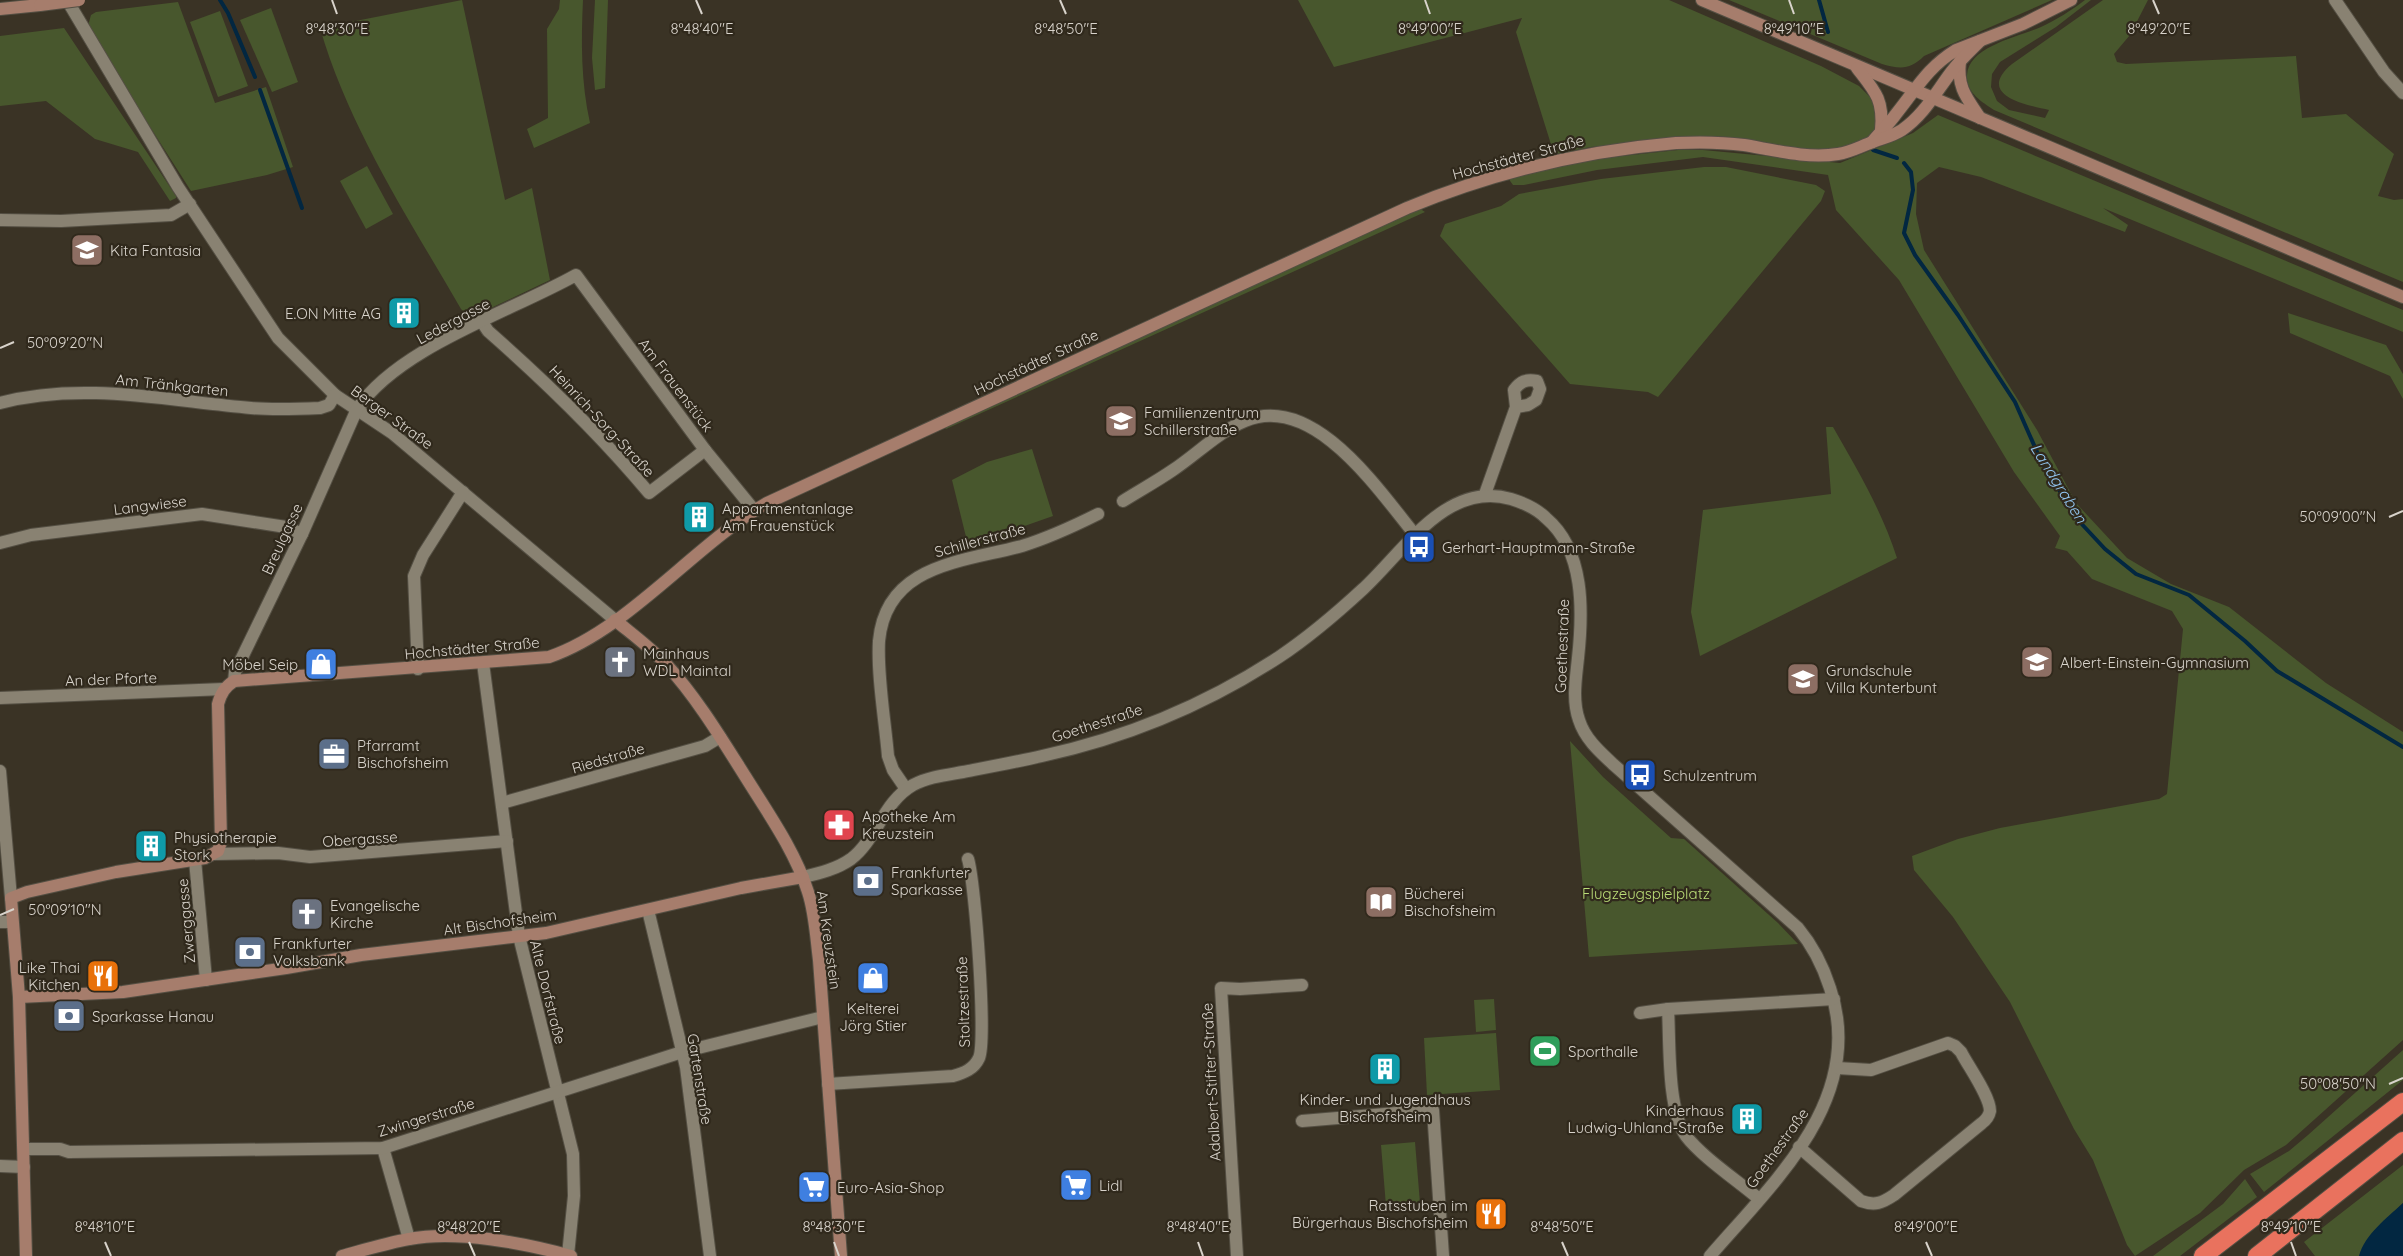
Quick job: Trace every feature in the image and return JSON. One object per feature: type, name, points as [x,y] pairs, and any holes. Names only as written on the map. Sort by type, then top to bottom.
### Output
[{"type":"highway","points":[[2203,1256],[2403,1102]]},
{"type":"highway","points":[[2257,1256],[2403,1141]]},
{"type":"street","name":"Berger Straße","points":[[67,0],[190,204],[278,339],[335,395],[392,433],[615,620]]},
{"type":"street","points":[[0,9],[79,0]]},
{"type":"street","points":[[1702,0],[2403,297]]},
{"type":"street","points":[[1872,142],[1896,115],[1930,69],[1945,57],[1956,50],[2041,16],[2072,0]]},
{"type":"street","points":[[2335,0],[2384,72],[2403,93]]},
{"type":"street","name":"Hochstädter Straße","points":[[239,681],[549,657],[582,642],[615,620],[754,510],[820,477],[1375,222],[1461,186],[1558,160],[1630,148],[1713,142],[1787,153],[1829,155],[1853,150],[1902,129],[1934,98],[1960,61],[1980,41]]},
{"type":"street","points":[[1960,61],[1959,82],[1966,98],[1981,119]]},
{"type":"street","points":[[1855,65],[1881,102],[1883,110],[1881,130]]},
{"type":"street","points":[[0,220],[62,221],[171,215],[190,204]]},
{"type":"street","name":"Am Frauenstück","points":[[576,275],[705,450],[754,510]]},
{"type":"street","name":"Ledergasse","points":[[357,410],[365,397],[395,371],[482,322],[576,275]]},
{"type":"street","name":"Heinrich-Sorg-Straße","points":[[482,322],[488,331],[543,379],[592,428],[649,493],[705,450]]},
{"type":"street","name":"Am Tränkgarten","points":[[0,404],[29,397],[99,392],[254,409],[320,408],[329,405],[335,395]]},
{"type":"street","points":[[1485,494],[1515,406]]},
{"type":"street","name":"Breulgasse","points":[[239,681],[235,672],[302,534],[357,410]]},
{"type":"street","points":[[1123,501],[1173,470],[1235,425],[1252,418],[1272,416],[1294,420],[1307,426],[1336,446],[1365,472],[1416,536]]},
{"type":"street","points":[[417,669],[414,576],[423,555],[463,492]]},
{"type":"street","name":"Goethestraße","points":[[803,877],[833,869],[852,858],[871,836],[891,804],[906,789],[924,780],[1040,757],[1099,742],[1209,697],[1279,657],[1307,636],[1364,588],[1445,510],[1468,498],[1485,494],[1517,501],[1544,516],[1559,532],[1571,553],[1580,603],[1575,704],[1584,732],[1614,765],[1798,928],[1818,957],[1834,999],[1839,1029],[1837,1068],[1824,1108],[1780,1175],[1710,1256]]},
{"type":"street","name":"Langwiese","points":[[0,543],[31,535],[202,514],[286,527],[302,534]]},
{"type":"street","name":"Schillerstraße","points":[[906,789],[893,770],[888,756],[879,643],[884,619],[899,592],[919,574],[930,569],[1026,544],[1098,514]]},
{"type":"street","name":"Am Kreuzstein","points":[[615,620],[665,663],[720,737],[759,799],[803,877],[816,936],[841,1256]]},
{"type":"street","name":"Alte Dorfstraße","points":[[483,663],[519,936],[574,1164],[569,1256]]},
{"type":"street","points":[[214,854],[221,847],[219,704],[224,689],[239,681]]},
{"type":"street","name":"An der Pforte","points":[[0,698],[224,689]]},
{"type":"street","name":"Riedstraße","points":[[502,803],[705,746],[720,737]]},
{"type":"street","points":[[0,771],[11,898],[6,922],[19,997],[26,1256]]},
{"type":"street","name":"Obergasse","points":[[11,898],[27,892],[116,872],[195,860],[214,854],[278,853],[310,857],[507,842]]},
{"type":"street","name":"Stoltzestraße","points":[[828,1084],[953,1076],[968,1070],[978,1060],[982,1035],[972,870],[969,859]]},
{"type":"street","name":"Zwerggasse","points":[[195,860],[206,980]]},
{"type":"street","name":"Alt Bischofsheim","points":[[19,997],[123,992],[361,955],[546,933],[741,888],[803,877]]},
{"type":"street","name":"Gartenstraße","points":[[648,909],[682,1052],[710,1256]]},
{"type":"street","name":"Adalbert-Stifter-Straße","points":[[1237,1256],[1221,988],[1302,985]]},
{"type":"street","points":[[1640,1013],[1668,1009],[1834,999]]},
{"type":"street","points":[[1668,1009],[1675,1107],[1681,1127],[1694,1145],[1759,1199]]},
{"type":"street","name":"Zwingerstraße","points":[[24,1149],[60,1149],[69,1152],[383,1148],[682,1052],[823,1017]]},
{"type":"street","points":[[1800,1147],[1862,1201],[1873,1205],[1884,1202],[1894,1195],[1982,1124],[1990,1110],[1961,1052],[1948,1043],[1871,1070],[1837,1068]]},
{"type":"street","points":[[1302,1121],[1433,1110],[1443,1256]]},
{"type":"street","points":[[383,1148],[409,1239]]},
{"type":"street","points":[[0,1166],[24,1167]]},
{"type":"street","points":[[342,1256],[409,1239],[445,1237],[506,1241],[569,1256]]},
{"type":"green space","points":[[462,0],[505,200],[532,188],[550,280],[470,318],[461,309],[382,172],[347,101],[320,28]]},
{"type":"green space","points":[[560,0],[583,0],[582,62],[590,123],[534,148],[527,129],[548,118],[547,29],[559,9]]},
{"type":"green space","points":[[595,0],[608,0],[605,88],[595,90],[592,58]]},
{"type":"green space","points":[[1298,0],[1669,0],[1821,66],[1859,86],[1870,97],[1876,108],[1877,122],[1873,133],[1861,142],[1842,149],[1815,151],[1729,137],[1704,136],[1591,147],[1554,154],[1516,32],[1522,18],[1334,67]]},
{"type":"green space","points":[[1729,0],[2052,0],[1924,56],[1914,64],[1894,67]]},
{"type":"green space","points":[[2085,0],[2091,0],[2056,27],[2000,62],[1992,74],[1991,87],[1997,101],[2009,110],[2045,118],[2049,110],[2017,101],[2001,91],[1999,84],[2002,75],[2012,64],[2103,0],[2148,0],[2130,35],[2114,54],[2117,62],[2126,64],[2296,56],[2302,118],[2346,114],[2394,154],[2378,196],[2394,200],[2403,199],[2403,282],[1994,110],[1972,92],[1967,75],[1976,57],[1996,44],[2047,24]]},
{"type":"green space","points":[[178,2],[215,103],[266,87],[293,167],[267,175],[191,191],[90,33],[88,26],[91,15],[96,12]]},
{"type":"green space","points":[[271,8],[298,82],[272,92],[240,20]]},
{"type":"green space","points":[[220,11],[248,86],[218,97],[190,22]]},
{"type":"green space","points":[[64,28],[176,198],[170,201],[138,152],[95,139],[46,101],[0,106],[0,36]]},
{"type":"green space","points":[[1938,115],[2403,310],[2403,332],[2103,208],[2128,225],[2125,232],[1981,177],[1939,167],[1917,183],[1916,214],[1924,250],[2037,430],[2076,503],[2127,558],[2171,584],[2229,607],[2326,683],[2403,732],[2403,1040],[2286,1145],[2244,1170],[2200,1213],[2135,1256],[2127,1245],[2093,1160],[2074,1129],[2010,1002],[1953,917],[1914,870],[1912,856],[1958,839],[2000,828],[2159,799],[2167,794],[2183,629],[2172,611],[2092,579],[2067,551],[2055,548],[2060,536],[2014,472],[1899,280],[1836,210],[1828,175],[1703,157],[1597,170],[1524,185],[1513,185],[1508,178],[1594,159],[1678,150],[1703,150],[1840,163],[1913,133]]},
{"type":"green space","points":[[367,166],[393,214],[366,229],[340,181]]},
{"type":"green space","points":[[1704,167],[1726,167],[1816,185],[1825,191],[1821,201],[1658,397],[1648,392],[1570,384],[1440,236],[1445,224],[1501,206],[1519,194],[1601,179]]},
{"type":"green space","points":[[1419,208],[1425,212],[946,429],[944,425]]},
{"type":"green space","points":[[2288,313],[2386,345],[2403,374],[2403,399],[2390,376],[2290,333]]},
{"type":"green space","points":[[1826,427],[1833,427],[1860,475],[1884,524],[1897,558],[1700,656],[1691,612],[1703,510],[1831,494]]},
{"type":"green space","points":[[1032,449],[1053,516],[1010,531],[1006,539],[969,549],[952,480],[987,462]]},
{"type":"green space","name":"Flugzeugspielplatz","points":[[1570,741],[1603,777],[1671,838],[1684,839],[1778,923],[1798,944],[1589,957]]},
{"type":"green space","points":[[1494,999],[1496,1030],[1476,1032],[1474,1000]]},
{"type":"green space","points":[[1496,1033],[1500,1090],[1427,1095],[1424,1038]]},
{"type":"green space","points":[[2403,1050],[2403,1080],[2264,1192],[2250,1174],[2289,1151]]},
{"type":"green space","points":[[1415,1142],[1420,1203],[1386,1206],[1381,1145]]},
{"type":"green space","points":[[2403,1165],[2403,1203],[2374,1231],[2359,1256],[2315,1256],[2304,1242]]},
{"type":"green space","points":[[2245,1179],[2257,1197],[2180,1256],[2153,1256],[2223,1204]]},
{"type":"water","points":[[2403,1203],[2403,1256],[2359,1256],[2371,1234]]},
{"type":"waterway","points":[[220,0],[228,13],[255,77]]},
{"type":"waterway","name":"Landgraben","points":[[1819,0],[1828,32]]},
{"type":"waterway","points":[[260,90],[302,208]]},
{"type":"waterway","name":"Landgraben","points":[[1873,150],[1897,158]]},
{"type":"waterway","name":"Landgraben","points":[[1904,163],[1911,172],[1913,190],[1904,233],[1915,255],[1958,315],[2015,402],[2041,461],[2078,520],[2105,549],[2136,574],[2189,595],[2277,671],[2403,747]]},
{"type":"place","name":"Kita Fantasia","points":[[87,250]]},
{"type":"place","name":"E.ON Mitte AG","points":[[404,313]]},
{"type":"place","name":"Familienzentrum Schillerstraße","points":[[1121,421]]},
{"type":"place","name":"Appartmentanlage Am Frauenstück","points":[[699,517]]},
{"type":"place","name":"Gerhart-Hauptmann-Straße","points":[[1419,547]]},
{"type":"place","name":"Mainhaus WDL Maintal","points":[[620,662]]},
{"type":"place","name":"Albert-Einstein-Gymnasium","points":[[2037,662]]},
{"type":"place","name":"Möbel Seip","points":[[321,664]]},
{"type":"place","name":"Grundschule Villa Kunterbunt","points":[[1803,679]]},
{"type":"place","name":"Pfarramt Bischofsheim","points":[[334,754]]},
{"type":"place","name":"Schulzentrum","points":[[1640,775]]},
{"type":"place","name":"Apotheke Am Kreuzstein","points":[[839,825]]},
{"type":"place","name":"Physiotherapie Stork","points":[[151,846]]},
{"type":"place","name":"Frankfurter Sparkasse","points":[[868,881]]},
{"type":"place","name":"Bücherei Bischofsheim","points":[[1381,902]]},
{"type":"place","name":"Evangelische Kirche","points":[[307,914]]},
{"type":"place","name":"Frankfurter Volksbank","points":[[250,952]]},
{"type":"place","name":"Like Thai Kitchen","points":[[103,976]]},
{"type":"place","name":"Kelterei Jörg Stier","points":[[873,978]]},
{"type":"place","name":"Sparkasse Hanau","points":[[69,1016]]},
{"type":"place","name":"Sporthalle","points":[[1545,1051]]},
{"type":"place","name":"Kinder- und Jugendhaus Bischofsheim","points":[[1385,1069]]},
{"type":"place","name":"Kinderhaus Ludwig-Uhland-Straße","points":[[1747,1119]]},
{"type":"place","name":"Lidl","points":[[1076,1185]]},
{"type":"place","name":"Euro-Asia-Shop","points":[[814,1187]]},
{"type":"place","name":"Ratsstuben im Bürgerhaus Bischofsheim","points":[[1491,1214]]}]
